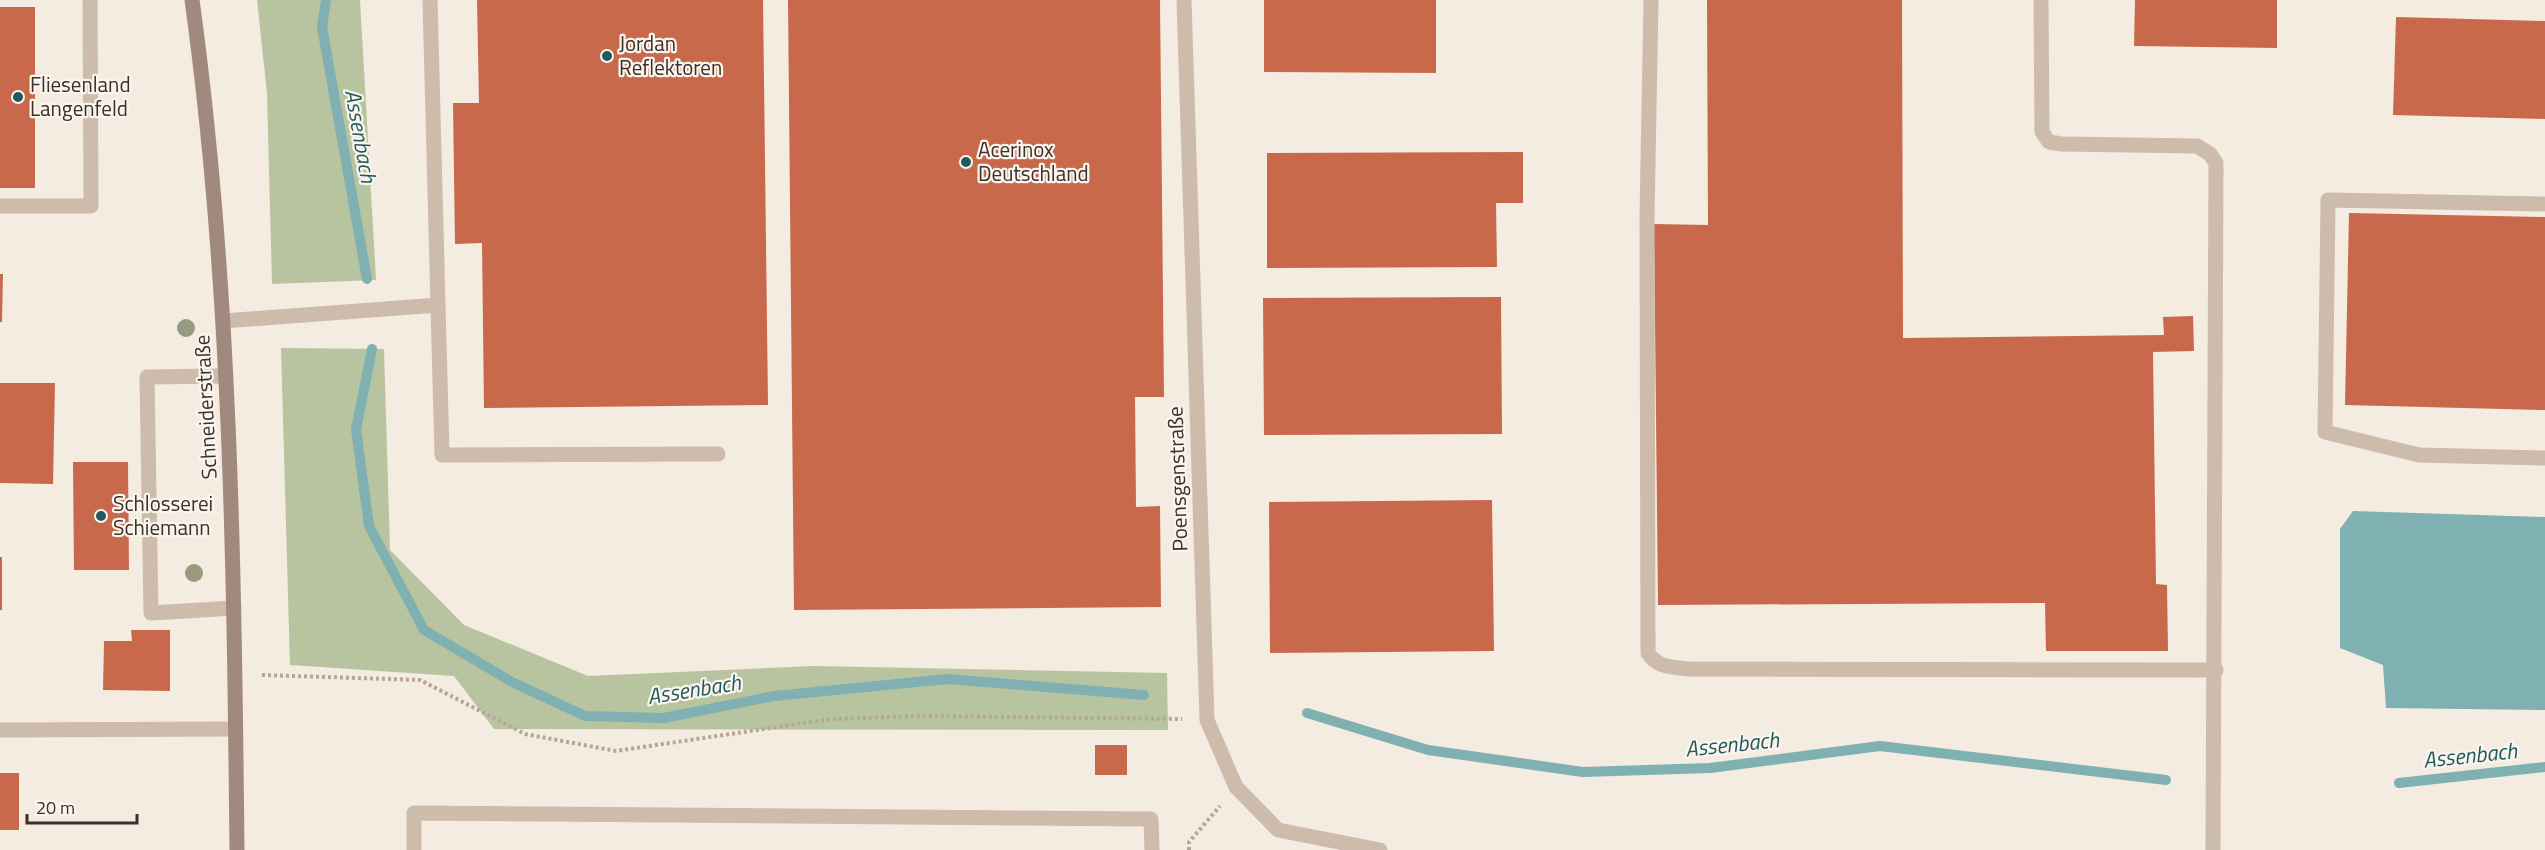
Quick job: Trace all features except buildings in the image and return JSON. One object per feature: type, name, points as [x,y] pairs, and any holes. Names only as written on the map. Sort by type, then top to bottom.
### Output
[{"type":"main road","name":"Schneiderstraße","points":[[192,0],[204,87],[217,218],[226,376],[234,608],[237,850]]},
{"type":"street","points":[[0,206],[91,206],[90,0]]},
{"type":"street","points":[[430,0],[442,455],[718,454]]},
{"type":"street","name":"Poensgenstraße","points":[[1184,0],[1207,720],[1236,787],[1278,830],[1380,850]]},
{"type":"street","points":[[1651,0],[1647,217],[1648,652],[1654,662],[1689,669],[2216,670]]},
{"type":"street","points":[[2042,0],[2042,132],[2049,141],[2062,144],[2197,147],[2210,154],[2216,163],[2216,670],[2213,850]]},
{"type":"street","points":[[2545,204],[2328,200],[2325,432],[2419,454],[2545,458]]},
{"type":"street","points":[[223,321],[438,305]]},
{"type":"street","points":[[226,376],[147,377],[152,613],[234,608]]},
{"type":"street","points":[[0,729],[236,729]]},
{"type":"street","points":[[414,850],[414,813],[1151,819],[1152,850]]},
{"type":"path","points":[[235,675],[420,680],[525,734],[616,750],[831,719],[922,716],[1207,720]]},
{"type":"path","points":[[1189,850],[1189,842],[1236,787]]},
{"type":"green space","points":[[257,0],[360,0],[376,280],[272,284],[267,93]]},
{"type":"green space","points":[[281,348],[384,349],[390,550],[464,625],[588,676],[814,666],[1167,673],[1168,730],[494,729],[454,676],[290,665]]},
{"type":"water","points":[[2353,511],[2545,517],[2545,710],[2386,708],[2383,665],[2340,648],[2340,529]]},
{"type":"waterway","name":"Assenbach","points":[[326,0],[322,27],[367,279]]},
{"type":"waterway","name":"Assenbach","points":[[372,349],[356,429],[369,526],[424,630],[512,682],[585,716],[664,718],[774,696],[948,679],[1144,695]]},
{"type":"waterway","name":"Assenbach","points":[[1307,713],[1428,750],[1583,772],[1710,768],[1880,746],[2166,780]]},
{"type":"waterway","name":"Assenbach","points":[[2399,783],[2545,767]]},
{"type":"place","name":"Jordan Reflektoren","points":[[607,56]]},
{"type":"place","name":"Fliesenland Langenfeld","points":[[18,97]]},
{"type":"place","name":"Acerinox Deutschland","points":[[966,162]]},
{"type":"place","name":"Schlosserei Schiemann","points":[[101,516]]}]
